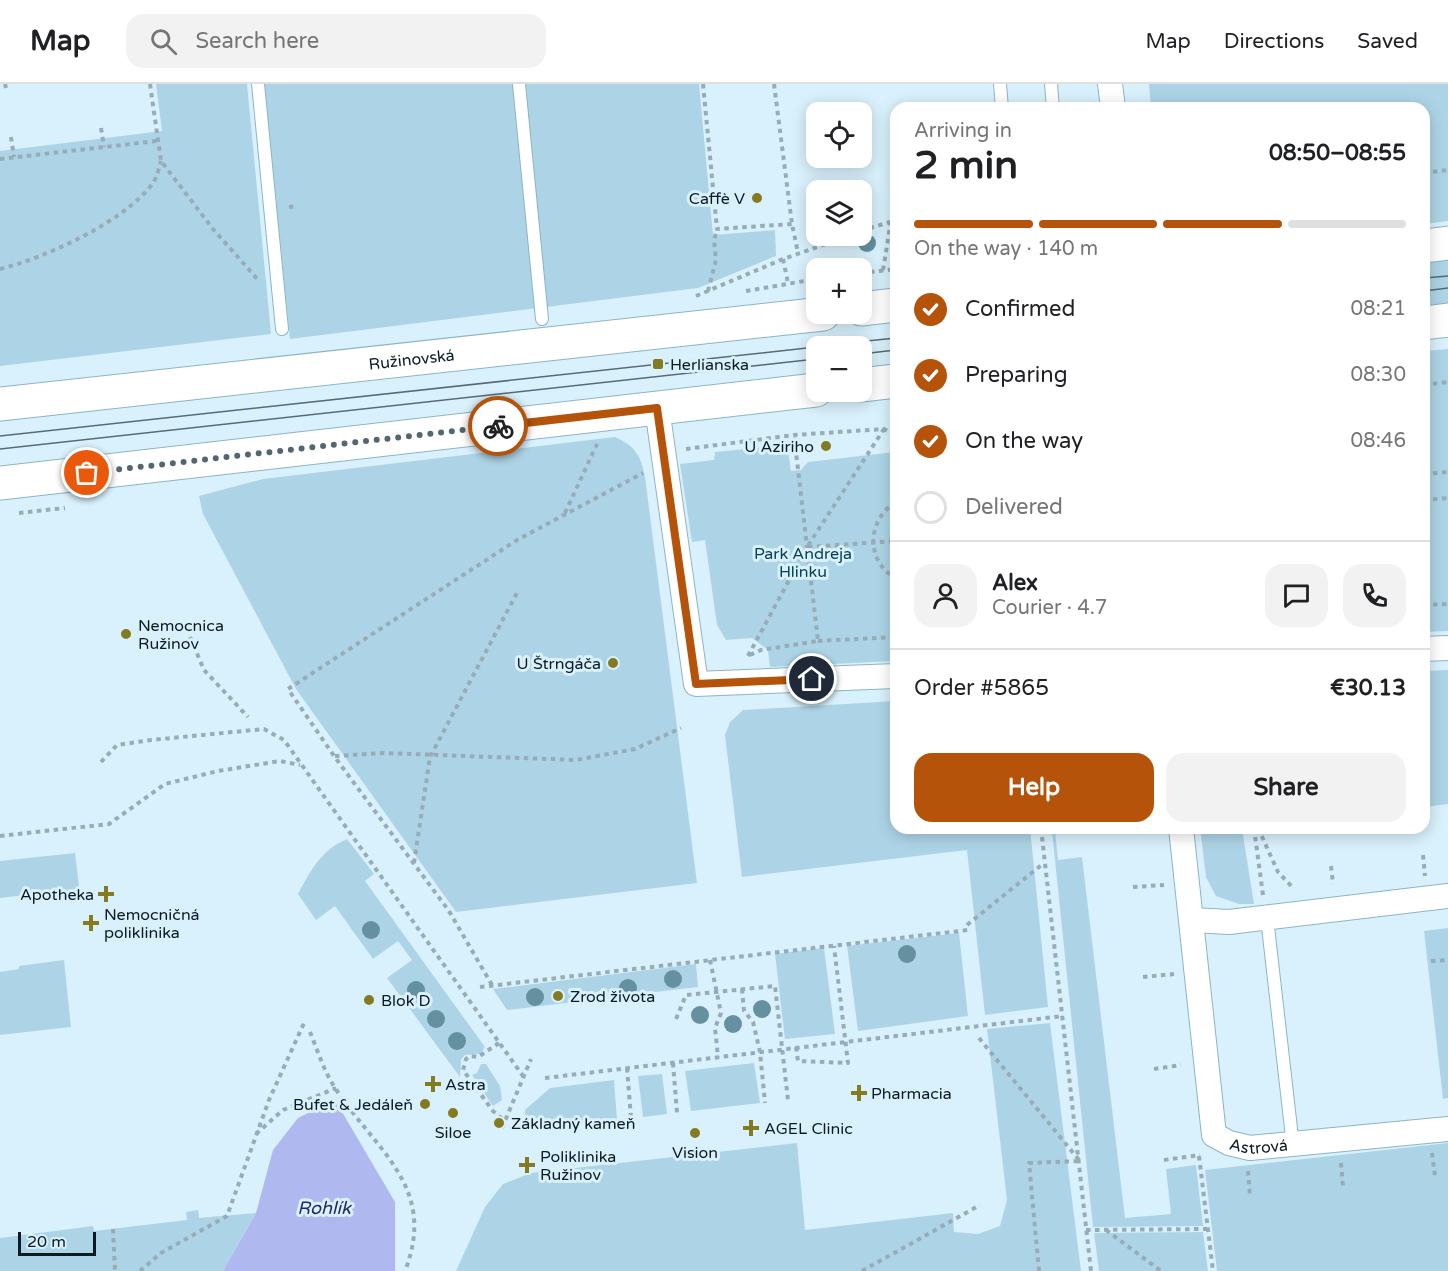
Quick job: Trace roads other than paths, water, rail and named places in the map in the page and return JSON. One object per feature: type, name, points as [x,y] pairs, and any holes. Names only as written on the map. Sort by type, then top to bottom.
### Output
[{"type":"street","points":[[1110,84],[1112,102]]},
{"type":"street","points":[[1430,245],[1448,243]]},
{"type":"street","points":[[872,308],[890,306]]},
{"type":"street","name":"Ružinovská","points":[[0,404],[806,316]]},
{"type":"street","points":[[1430,322],[1448,320]]},
{"type":"street","points":[[872,384],[890,382]]},
{"type":"street","points":[[0,483],[806,391]]},
{"type":"street","points":[[657,408],[656,461],[696,684],[890,676]]},
{"type":"street","points":[[1430,649],[1448,648]]},
{"type":"street","name":"Astrová","points":[[1182,834],[1214,1135],[1229,1143],[1250,1148],[1293,1146],[1448,1129]]},
{"type":"street","points":[[1192,920],[1229,922],[1265,907],[1448,896]]},
{"type":"lane","points":[[258,84],[282,329]]},
{"type":"lane","points":[[519,84],[542,319]]},
{"type":"lane","points":[[1000,84],[1002,102]]},
{"type":"lane","points":[[1051,84],[1052,102]]},
{"type":"lane","points":[[1265,907],[1293,1146]]},
{"type":"water","name":"Rohlík","points":[[335,1100],[395,1202],[395,1271],[223,1271],[256,1213],[273,1150],[298,1118]]},
{"type":"tram line","points":[[1430,278],[1448,276]]},
{"type":"tram line","points":[[1430,290],[1448,288]]},
{"type":"tram line","points":[[872,340],[890,339]]},
{"type":"tram line","points":[[0,436],[806,348]]},
{"type":"tram line","points":[[872,353],[890,351]]},
{"type":"tram line","points":[[0,449],[806,360]]},
{"type":"place","name":"Caffè V","points":[[757,198]]},
{"type":"place","name":"Herlianska","points":[[658,364]]},
{"type":"place","name":"U Aziriho","points":[[826,446]]},
{"type":"place","name":"Nemocnica Ružinov","points":[[126,634]]},
{"type":"place","name":"U Štrngáča","points":[[613,663]]},
{"type":"place","name":"Apotheka","points":[[106,894]]},
{"type":"place","name":"Nemocničná poliklinika","points":[[91,923]]},
{"type":"place","name":"Zrod života","points":[[558,996]]},
{"type":"place","name":"Blok D","points":[[369,1000]]},
{"type":"place","name":"Astra","points":[[433,1084]]},
{"type":"place","name":"Pharmacia","points":[[859,1093]]},
{"type":"place","name":"Bufet & Jedáleň","points":[[425,1104]]},
{"type":"place","name":"Siloe","points":[[453,1113]]},
{"type":"place","name":"Základný kameň","points":[[499,1123]]},
{"type":"place","name":"AGEL Clinic","points":[[751,1128]]},
{"type":"place","name":"Vision","points":[[695,1133]]},
{"type":"place","name":"Poliklinika Ružinov","points":[[527,1165]]},
{"type":"park label","name":"Park Andreja Hlinku","points":[[803,562]]}]
